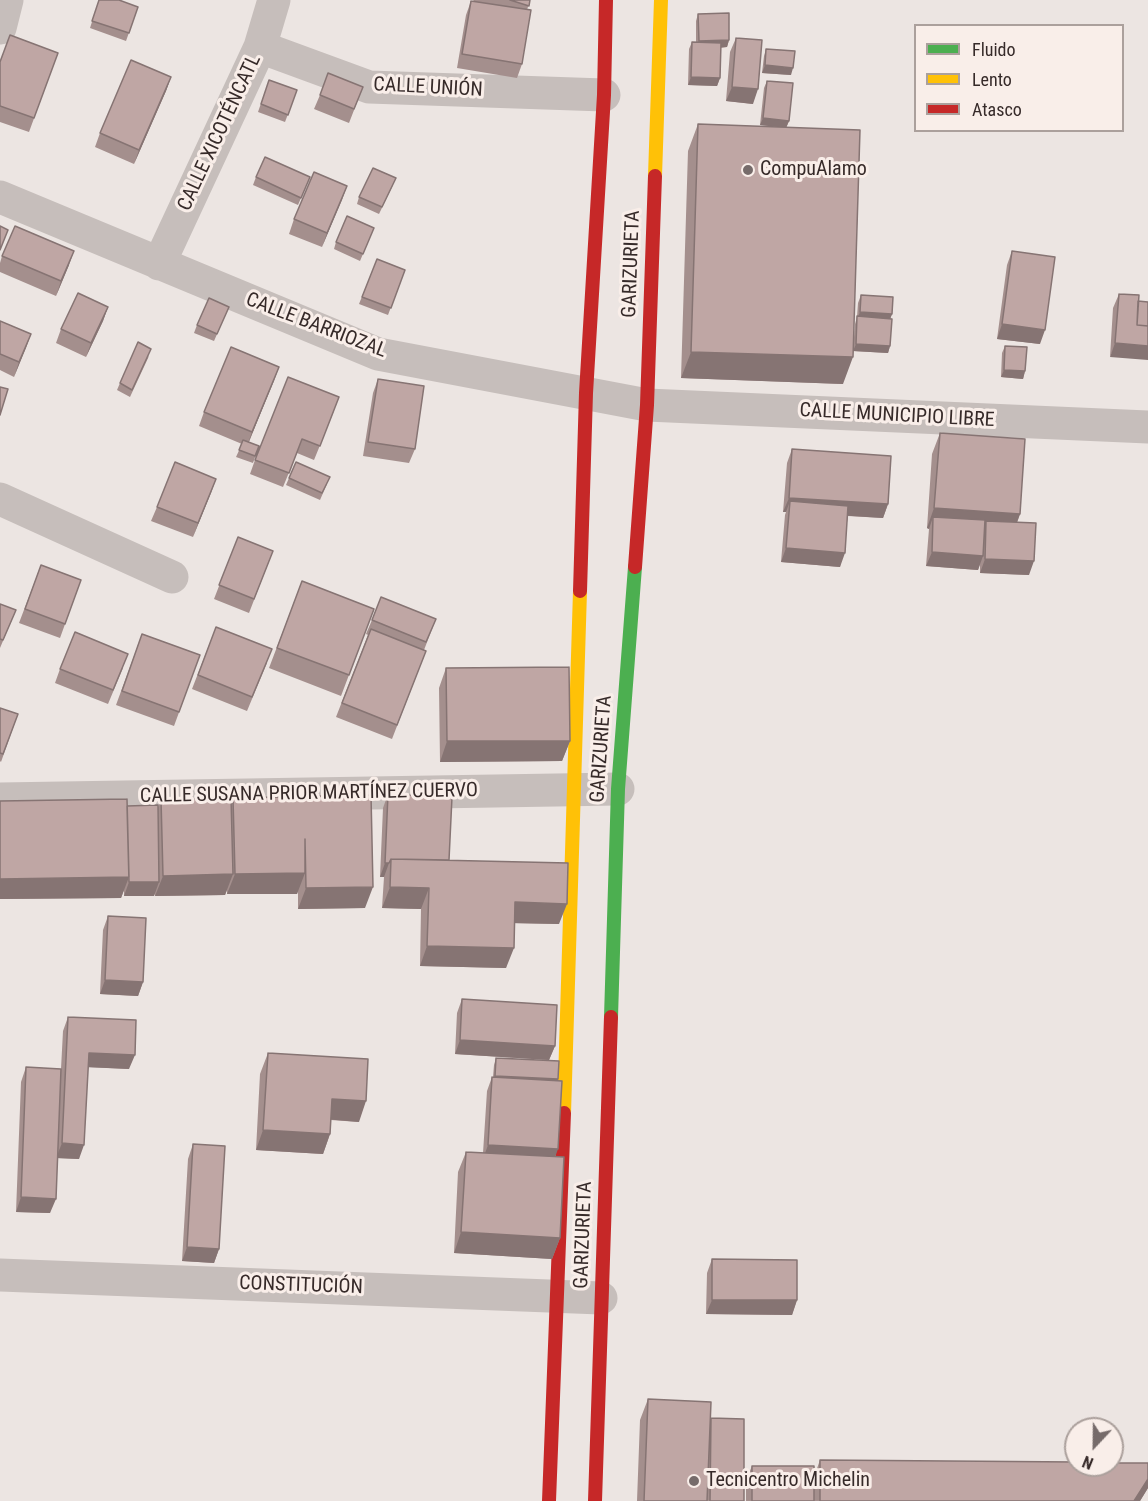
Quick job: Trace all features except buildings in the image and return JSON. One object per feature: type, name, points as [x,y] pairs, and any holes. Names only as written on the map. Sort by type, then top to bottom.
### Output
[{"type":"main road","name":"GARIZURIETA","points":[[549,1501],[558,1296],[586,393],[604,95],[606,0]]},
{"type":"main road","name":"GARIZURIETA","points":[[595,1501],[618,789],[646,405],[661,0]]},
{"type":"street","points":[[0,28],[7,0]]},
{"type":"street","name":"CALLE XICOTÉNCATL","points":[[159,264],[260,47],[274,0]]},
{"type":"street","name":"CALLE UNIÓN","points":[[260,47],[369,87],[604,95]]},
{"type":"street","name":"CALLE BARRIOZAL","points":[[0,197],[378,354],[646,405]]},
{"type":"street","name":"CALLE MUNICIPIO LIBRE","points":[[646,405],[1148,427]]},
{"type":"street","points":[[0,498],[172,577]]},
{"type":"street","name":"CALLE SUSANA PRIOR MARTÍNEZ CUERVO","points":[[0,799],[618,789]]},
{"type":"street","name":"CONSTITUCIÓN","points":[[0,1275],[601,1298]]},
{"type":"traffic: fast","points":[[611,1017],[618,789],[635,567]]},
{"type":"traffic: slow","points":[[655,176],[661,0]]},
{"type":"traffic: slow","points":[[564,1113],[580,591]]},
{"type":"traffic: jam","points":[[580,591],[586,393],[604,95],[606,0]]},
{"type":"traffic: jam","points":[[635,567],[647,405],[655,176]]},
{"type":"traffic: jam","points":[[595,1501],[611,1017]]},
{"type":"traffic: jam","points":[[549,1501],[564,1113]]},
{"type":"place","name":"CompuAlamo","points":[[748,170]]},
{"type":"place","name":"Tecnicentro Michelin","points":[[694,1481]]}]
